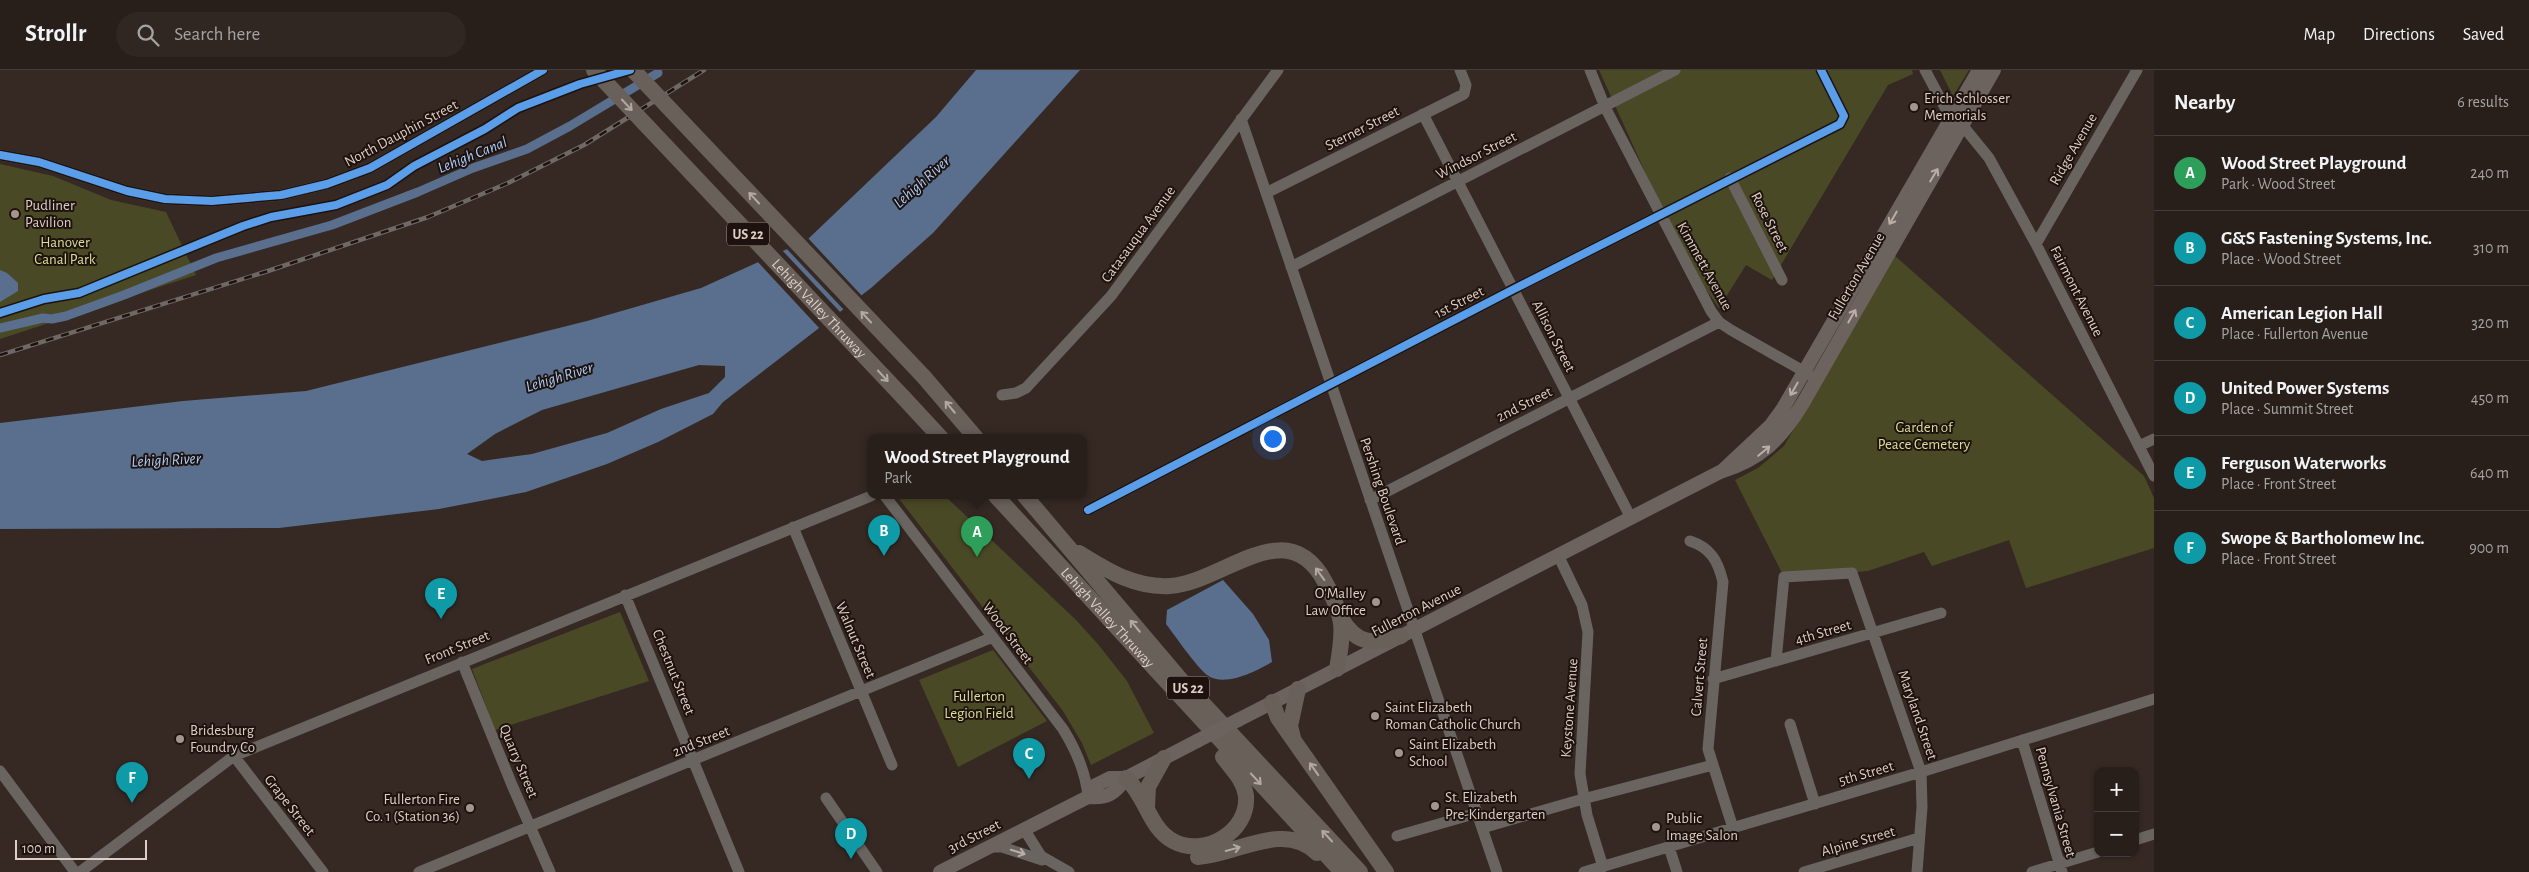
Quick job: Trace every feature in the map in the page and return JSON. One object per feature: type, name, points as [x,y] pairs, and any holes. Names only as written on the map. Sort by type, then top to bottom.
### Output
[{"type":"highway","name":"Lehigh Valley Thruway","points":[[594,70],[937,434]]},
{"type":"highway","name":"Lehigh Valley Thruway","points":[[633,70],[924,377],[973,434]]},
{"type":"highway","name":"Lehigh Valley Thruway","points":[[999,499],[1342,872]]},
{"type":"highway","name":"Lehigh Valley Thruway","points":[[1028,499],[1180,679],[1360,872]]},
{"type":"highway","points":[[1066,544],[1120,577],[1157,586],[1195,582],[1265,551],[1289,551],[1303,557],[1320,572],[1340,617],[1351,633],[1375,643],[1407,633]]},
{"type":"highway","points":[[1337,669],[1343,637],[1340,617]]},
{"type":"highway","points":[[1126,778],[1137,790],[1159,828],[1168,837],[1186,846],[1199,847],[1212,844],[1231,832],[1240,822],[1246,802],[1242,782],[1164,679]]},
{"type":"highway","points":[[1293,738],[1290,726],[1298,689]]},
{"type":"highway","points":[[1272,702],[1278,718],[1386,872]]},
{"type":"highway","points":[[1148,809],[1148,787],[1164,758]]},
{"type":"highway","points":[[1126,778],[1129,796],[1150,835],[1161,846],[1176,854],[1192,857],[1208,856],[1282,838],[1308,846],[1336,872]]},
{"type":"main road","name":"Fullerton Avenue","points":[[1957,122],[1979,70]]},
{"type":"main road","name":"Fullerton Avenue","points":[[1024,829],[1088,797],[1101,798],[1116,790],[1126,778],[1720,472],[1771,425],[1810,375],[1957,122],[1994,70]]},
{"type":"main road","name":"3rd Street","points":[[940,872],[1024,829]]},
{"type":"street","name":"North Dauphin Street","points":[[0,155],[39,162],[127,191],[165,199],[212,201],[281,195],[327,184],[370,168],[544,70]]},
{"type":"street","name":"Catasauqua Avenue","points":[[1002,395],[1021,392],[1026,388],[1111,296],[1278,70]]},
{"type":"street","name":"Sterner Street","points":[[1266,193],[1464,94],[1466,85],[1460,70]]},
{"type":"street","name":"Kimmett Avenue","points":[[1590,70],[1605,107],[1688,270],[1719,322],[1810,375]]},
{"type":"street","name":"Windsor Street","points":[[1291,267],[1675,70]]},
{"type":"street","name":"1st Street","points":[[1088,510],[1843,120],[1842,110],[1821,70]]},
{"type":"street","name":"Fairmont Avenue","points":[[1925,70],[1957,122],[1989,158],[2036,244],[2154,476]]},
{"type":"street","name":"Ridge Avenue","points":[[2036,244],[2136,70]]},
{"type":"street","name":"Allison Street","points":[[1423,114],[1631,518]]},
{"type":"street","name":"Pershing Boulevard","points":[[1241,119],[1370,500],[1407,633],[1477,813],[1497,872]]},
{"type":"street","name":"Rose Street","points":[[1730,178],[1782,280]]},
{"type":"street","name":"2nd Street","points":[[1370,500],[1719,322]]},
{"type":"street","points":[[2139,446],[2154,439]]},
{"type":"street","name":"Front Street","points":[[80,872],[234,756],[867,498]]},
{"type":"street","name":"Wood Street","points":[[887,499],[1068,738],[1086,778],[1088,797]]},
{"type":"street","name":"Walnut Street","points":[[793,527],[892,765]]},
{"type":"street","name":"Calvert Street","points":[[1690,541],[1711,552],[1717,562],[1723,582],[1708,749],[1734,828]]},
{"type":"street","name":"Keystone Avenue","points":[[1558,555],[1582,604],[1588,632],[1580,750],[1583,798],[1603,866]]},
{"type":"street","name":"Maryland Street","points":[[1776,661],[1784,577],[1852,573],[1922,772],[1917,872]]},
{"type":"street","name":"Chestnut Street","points":[[625,595],[739,872]]},
{"type":"street","name":"4th Street","points":[[1713,679],[1941,613]]},
{"type":"street","name":"2nd Street","points":[[419,872],[993,637]]},
{"type":"street","name":"Quarry Street","points":[[462,662],[550,872]]},
{"type":"street","name":"5th Street","points":[[1584,872],[1922,772],[2154,699]]},
{"type":"street","points":[[1790,724],[1815,804]]},
{"type":"street","name":"Pennsylvania Street","points":[[2022,740],[2060,868]]},
{"type":"street","name":"Grape Street","points":[[234,756],[323,872]]},
{"type":"street","points":[[1482,828],[1583,798],[1713,765]]},
{"type":"street","points":[[0,771],[76,872]]},
{"type":"street","points":[[826,798],[877,872]]},
{"type":"street","points":[[1397,836],[1477,813]]},
{"type":"street","points":[[1024,829],[1036,850],[1048,862]]},
{"type":"street","points":[[2139,839],[2154,834]]},
{"type":"street","name":"Alpine Street","points":[[1804,872],[1919,838]]},
{"type":"street","points":[[988,847],[1002,847],[1048,862],[1069,872]]},
{"type":"street","points":[[1669,847],[1677,872]]},
{"type":"street","points":[[2032,872],[2060,868],[2094,854]]},
{"type":"green space","points":[[1599,70],[1912,70],[1913,74],[1888,85],[1772,280],[1746,265],[1719,308],[1702,284],[1646,174]]},
{"type":"green space","points":[[1940,70],[1969,70],[1953,96]]},
{"type":"green space","name":"Hanover Canal Park","points":[[0,164],[53,176],[111,200],[166,212],[196,275],[0,339]]},
{"type":"green space","name":"Garden of Peace Cemetery","points":[[1895,256],[2144,476],[2154,498],[2154,548],[2026,588],[2009,540],[1932,566],[1924,552],[1868,571],[1784,577],[1735,480],[1758,468],[1784,446]]},
{"type":"green space","points":[[899,499],[948,499],[1076,620],[1097,643],[1127,681],[1154,733],[1091,765],[1082,743],[1063,711]]},
{"type":"green space","points":[[620,612],[649,681],[495,730],[472,669]]},
{"type":"green space","name":"Fullerton Legion Field","points":[[993,650],[1047,721],[958,767],[919,680]]},
{"type":"water","name":"Lehigh River","points":[[976,70],[1080,70],[933,233],[871,288],[723,402],[713,414],[658,442],[607,464],[526,492],[439,509],[279,528],[0,529],[0,423],[183,401],[306,391],[587,321],[701,288],[807,240],[936,117]],"holes":[[[699,365],[725,366],[725,377],[709,393],[661,409],[607,433],[532,454],[482,461],[467,454],[495,434],[542,410]]]},
{"type":"water","points":[[0,270],[7,273],[18,283],[18,291],[0,302]]},
{"type":"water","points":[[1223,580],[1253,614],[1269,640],[1272,662],[1240,677],[1222,680],[1214,679],[1202,670],[1166,624],[1167,610]]},
{"type":"pier","points":[[807,237],[863,297],[845,311],[785,247]]},
{"type":"pier","points":[[781,249],[842,314],[821,330],[756,260]]},
{"type":"waterway","name":"Lehigh Canal","points":[[0,328],[43,318],[52,319],[66,316],[216,258],[332,225],[418,192],[473,168],[527,149],[570,126],[658,73]]},
{"type":"railway","points":[[0,355],[268,271],[428,217],[508,183],[584,145],[704,70]]},
{"type":"cycle path","points":[[0,155],[39,162],[127,191],[165,199],[212,201],[281,195],[327,184],[370,168],[543,70]]},
{"type":"cycle path","points":[[0,313],[44,299],[79,293],[243,226],[271,217],[336,205],[387,185],[414,166],[485,129],[518,108],[580,84],[630,70]]},
{"type":"cycle path","points":[[1088,510],[1514,289],[1840,124],[1844,116],[1821,70]]},
{"type":"place","name":"Erich Schlosser Memorials","points":[[1914,107]]},
{"type":"place","name":"Pudliner Pavilion","points":[[15,214]]},
{"type":"place","name":"G&S Fastening Systems, Inc.","points":[[884,556]]},
{"type":"place","name":"Wood Street Playground","points":[[977,557]]},
{"type":"place","name":"O'Malley Law Office","points":[[1376,602]]},
{"type":"place","name":"Ferguson Waterworks","points":[[441,619]]},
{"type":"place","name":"Saint Elizabeth Roman Catholic Church","points":[[1375,716]]},
{"type":"place","name":"Bridesburg Foundry Co","points":[[180,739]]},
{"type":"place","name":"Saint Elizabeth School","points":[[1399,753]]},
{"type":"place","name":"American Legion Hall","points":[[1029,779]]},
{"type":"place","name":"Swope & Bartholomew Inc.","points":[[132,803]]},
{"type":"place","name":"St. Elizabeth Pre-Kindergarten","points":[[1435,806]]},
{"type":"place","name":"Fullerton Fire Co. 1 (Station 36)","points":[[470,808]]},
{"type":"place","name":"Public Image Salon","points":[[1656,827]]},
{"type":"place","name":"United Power Systems","points":[[851,859]]}]
